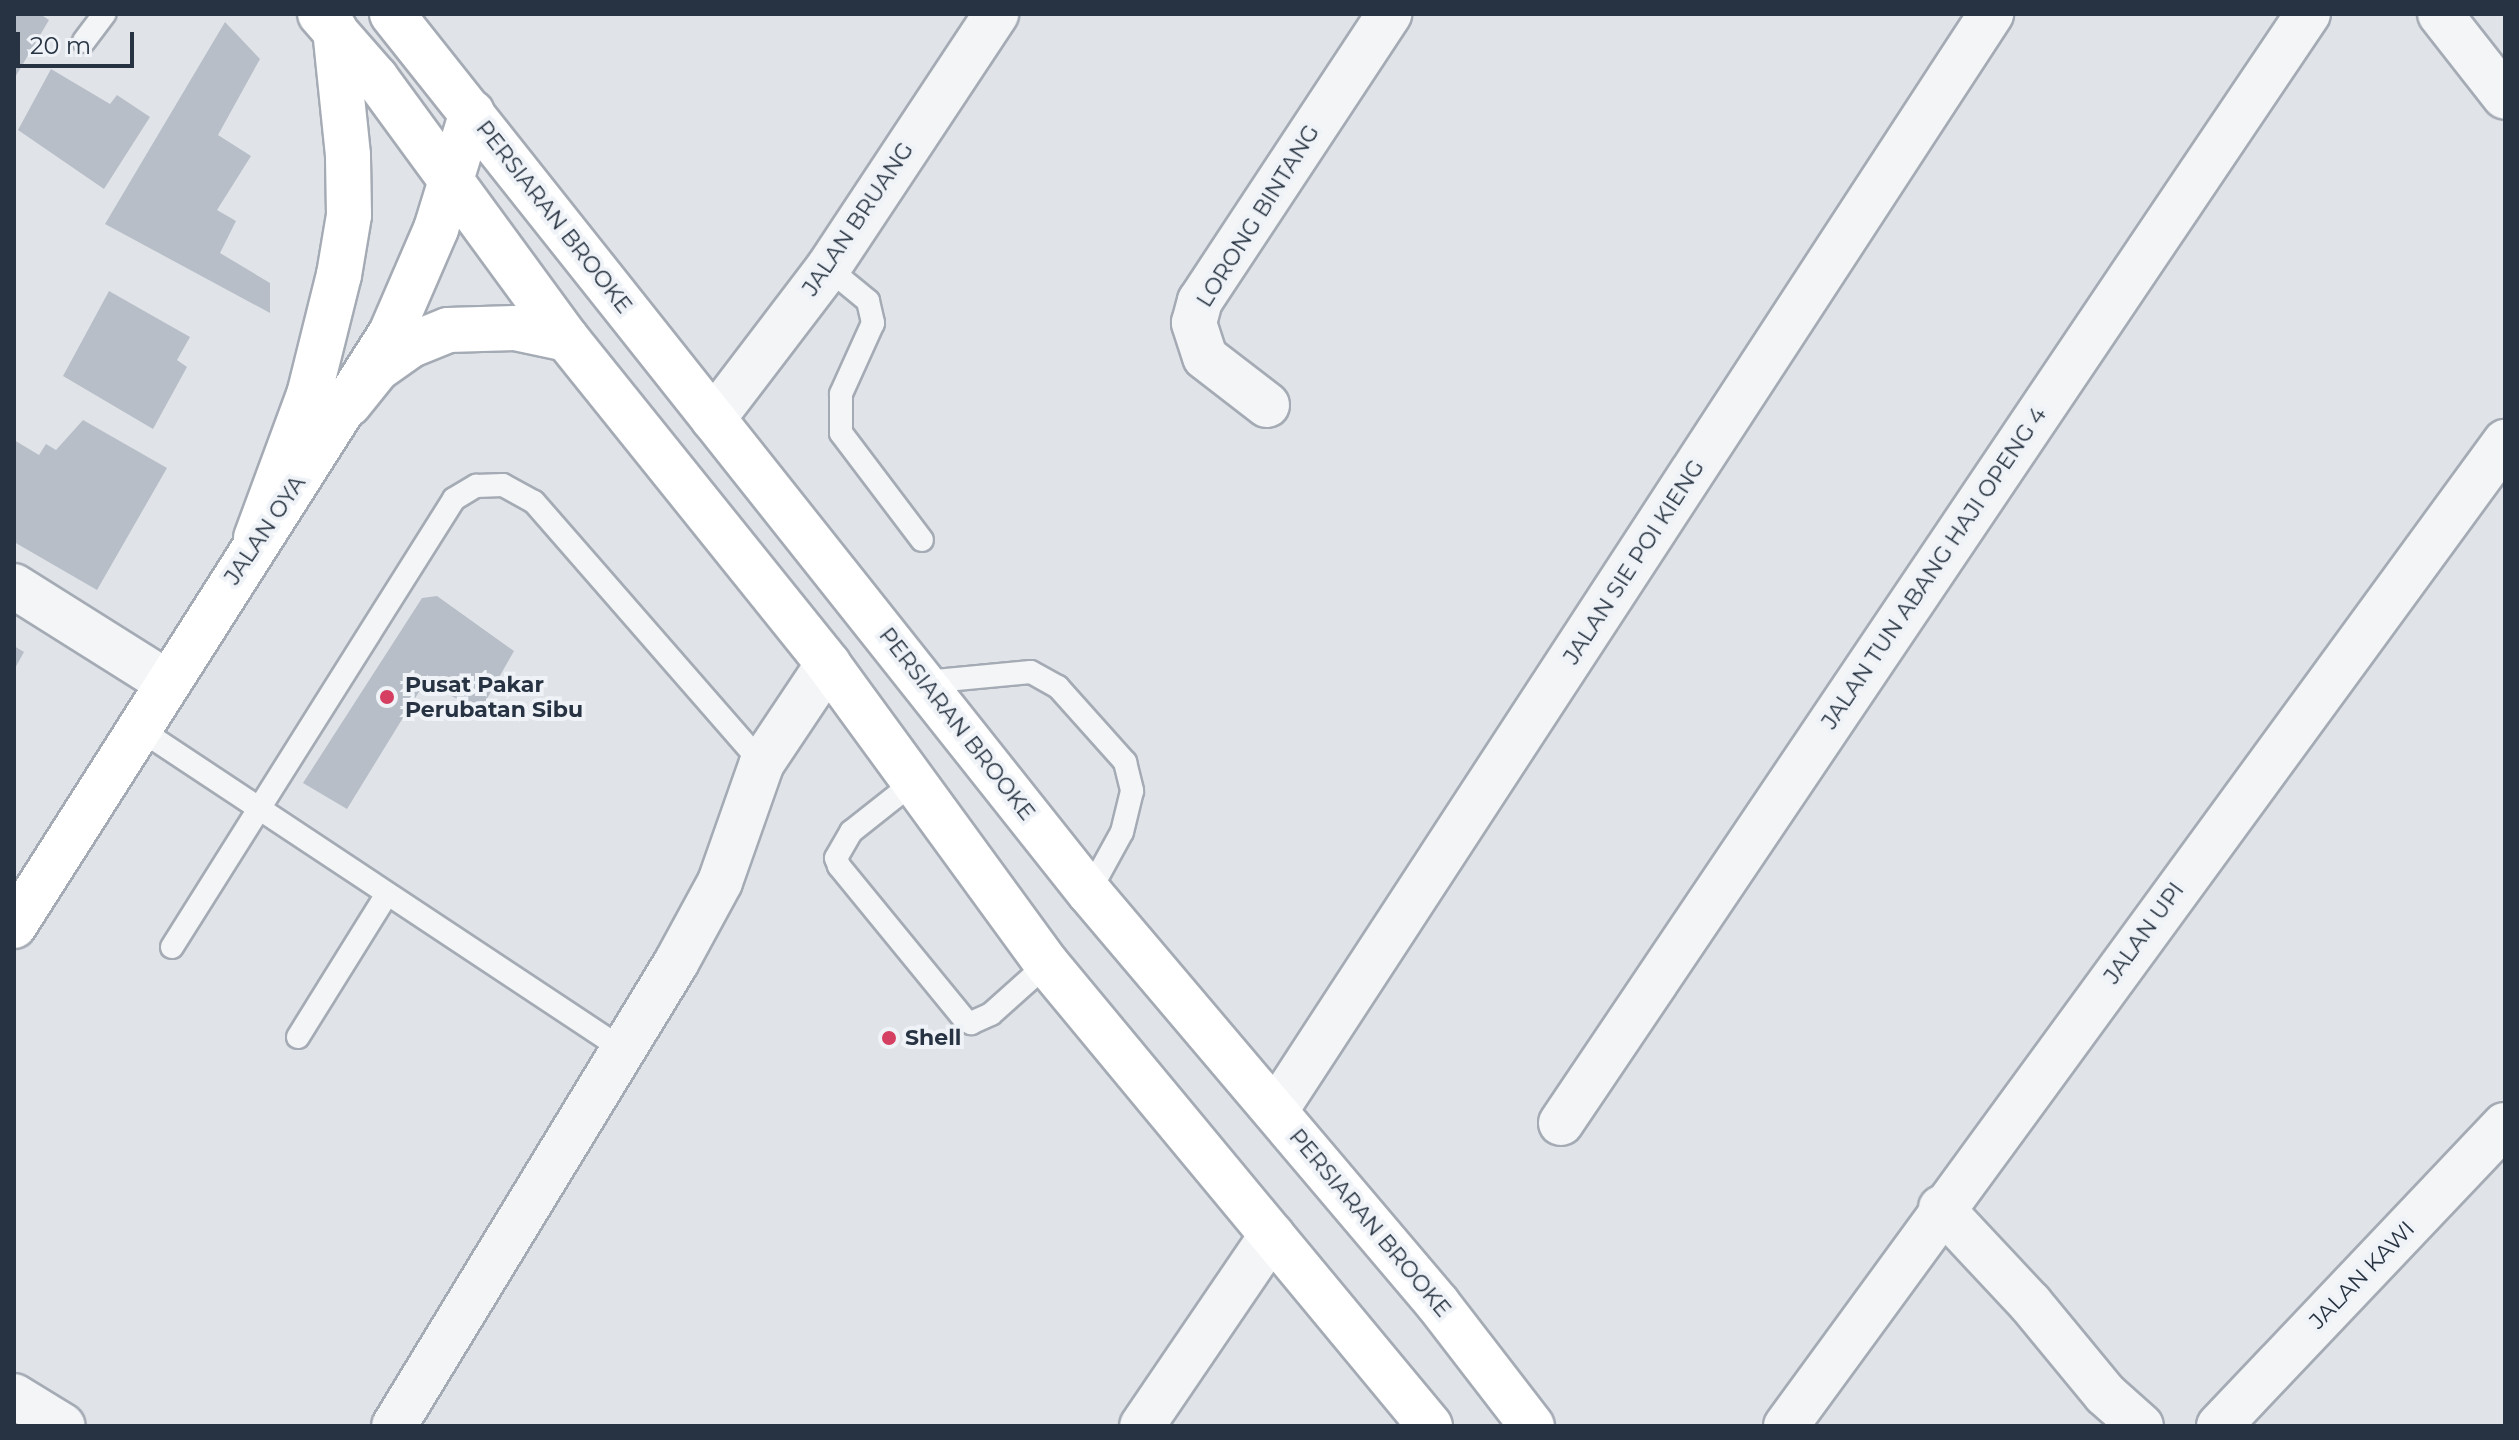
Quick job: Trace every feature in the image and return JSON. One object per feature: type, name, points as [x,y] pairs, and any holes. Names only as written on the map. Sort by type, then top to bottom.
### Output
[{"type":"main road","name":"PERSIARAN BROOKE","points":[[392,14],[1089,892],[1276,1110],[1532,1426]]},
{"type":"main road","points":[[327,22],[451,181],[567,339],[828,664],[1047,964],[1430,1426]]},
{"type":"main road","points":[[256,538],[309,395],[342,260],[349,215],[348,155],[327,22]]},
{"type":"main road","name":"JALAN OYA","points":[[14,926],[141,730],[256,538],[349,404],[391,333],[436,229],[472,112]]},
{"type":"main road","points":[[349,404],[377,369],[411,345],[448,330],[503,327],[567,339]]},
{"type":"street","name":"JALAN BRUANG","points":[[713,419],[828,268],[996,14]]},
{"type":"street","name":"LORONG BINTANG","points":[[1267,405],[1205,357],[1194,323],[1200,301],[1389,14]]},
{"type":"street","name":"JALAN SIE POI KIENG","points":[[1276,1110],[1991,14]]},
{"type":"street","name":"JALAN TUN ABANG HAJI OPENG 4","points":[[1561,1123],[2308,14]]},
{"type":"street","points":[[2440,14],[2504,92]]},
{"type":"street","name":"JALAN UPI","points":[[1786,1426],[1941,1208],[2505,442]]},
{"type":"street","points":[[14,586],[168,683]]},
{"type":"street","points":[[394,1426],[720,882],[762,763],[828,664]]},
{"type":"street","name":"JALAN KAWI","points":[[2219,1426],[2505,1125]]},
{"type":"street","points":[[1941,1208],[2030,1303],[2105,1394],[2141,1426]]},
{"type":"street","points":[[1142,1426],[1272,1235]]},
{"type":"street","points":[[14,1396],[62,1426]]},
{"type":"lane","points":[[84,41],[104,14]]},
{"type":"lane","points":[[828,268],[868,301],[873,323],[841,394],[841,433],[922,540]]},
{"type":"lane","points":[[172,947],[256,807],[454,499],[486,483],[511,488],[534,502],[762,763]]},
{"type":"lane","points":[[925,682],[1031,672],[1058,687],[1125,762],[1132,791],[1122,832],[1089,892]]},
{"type":"lane","points":[[141,730],[622,1049]]},
{"type":"lane","points":[[914,782],[851,832],[836,858],[839,866],[965,1020],[971,1023],[991,1014],[1047,964]]},
{"type":"lane","points":[[298,1037],[387,894]]},
{"type":"building","points":[[14,14],[40,14],[49,20],[14,79]]},
{"type":"building","points":[[225,22],[260,59],[218,135],[251,156],[217,210],[236,221],[220,253],[270,283],[270,313],[105,224]]},
{"type":"building","points":[[51,69],[110,104],[117,95],[150,117],[104,189],[18,130]]},
{"type":"building","points":[[109,291],[190,337],[177,360],[187,367],[153,429],[63,376]]},
{"type":"building","points":[[83,420],[167,468],[97,590],[14,542],[14,440],[39,455],[46,444],[56,450]]},
{"type":"building","name":"Pusat Pakar Perubatan Sibu","points":[[437,596],[514,651],[480,711],[425,682],[347,809],[303,783],[422,598]]},
{"type":"building","points":[[14,646],[24,652],[14,670]]},
{"type":"place","name":"Pusat Pakar Perubatan Sibu","points":[[387,697]]},
{"type":"place","name":"Shell","points":[[889,1038]]}]
